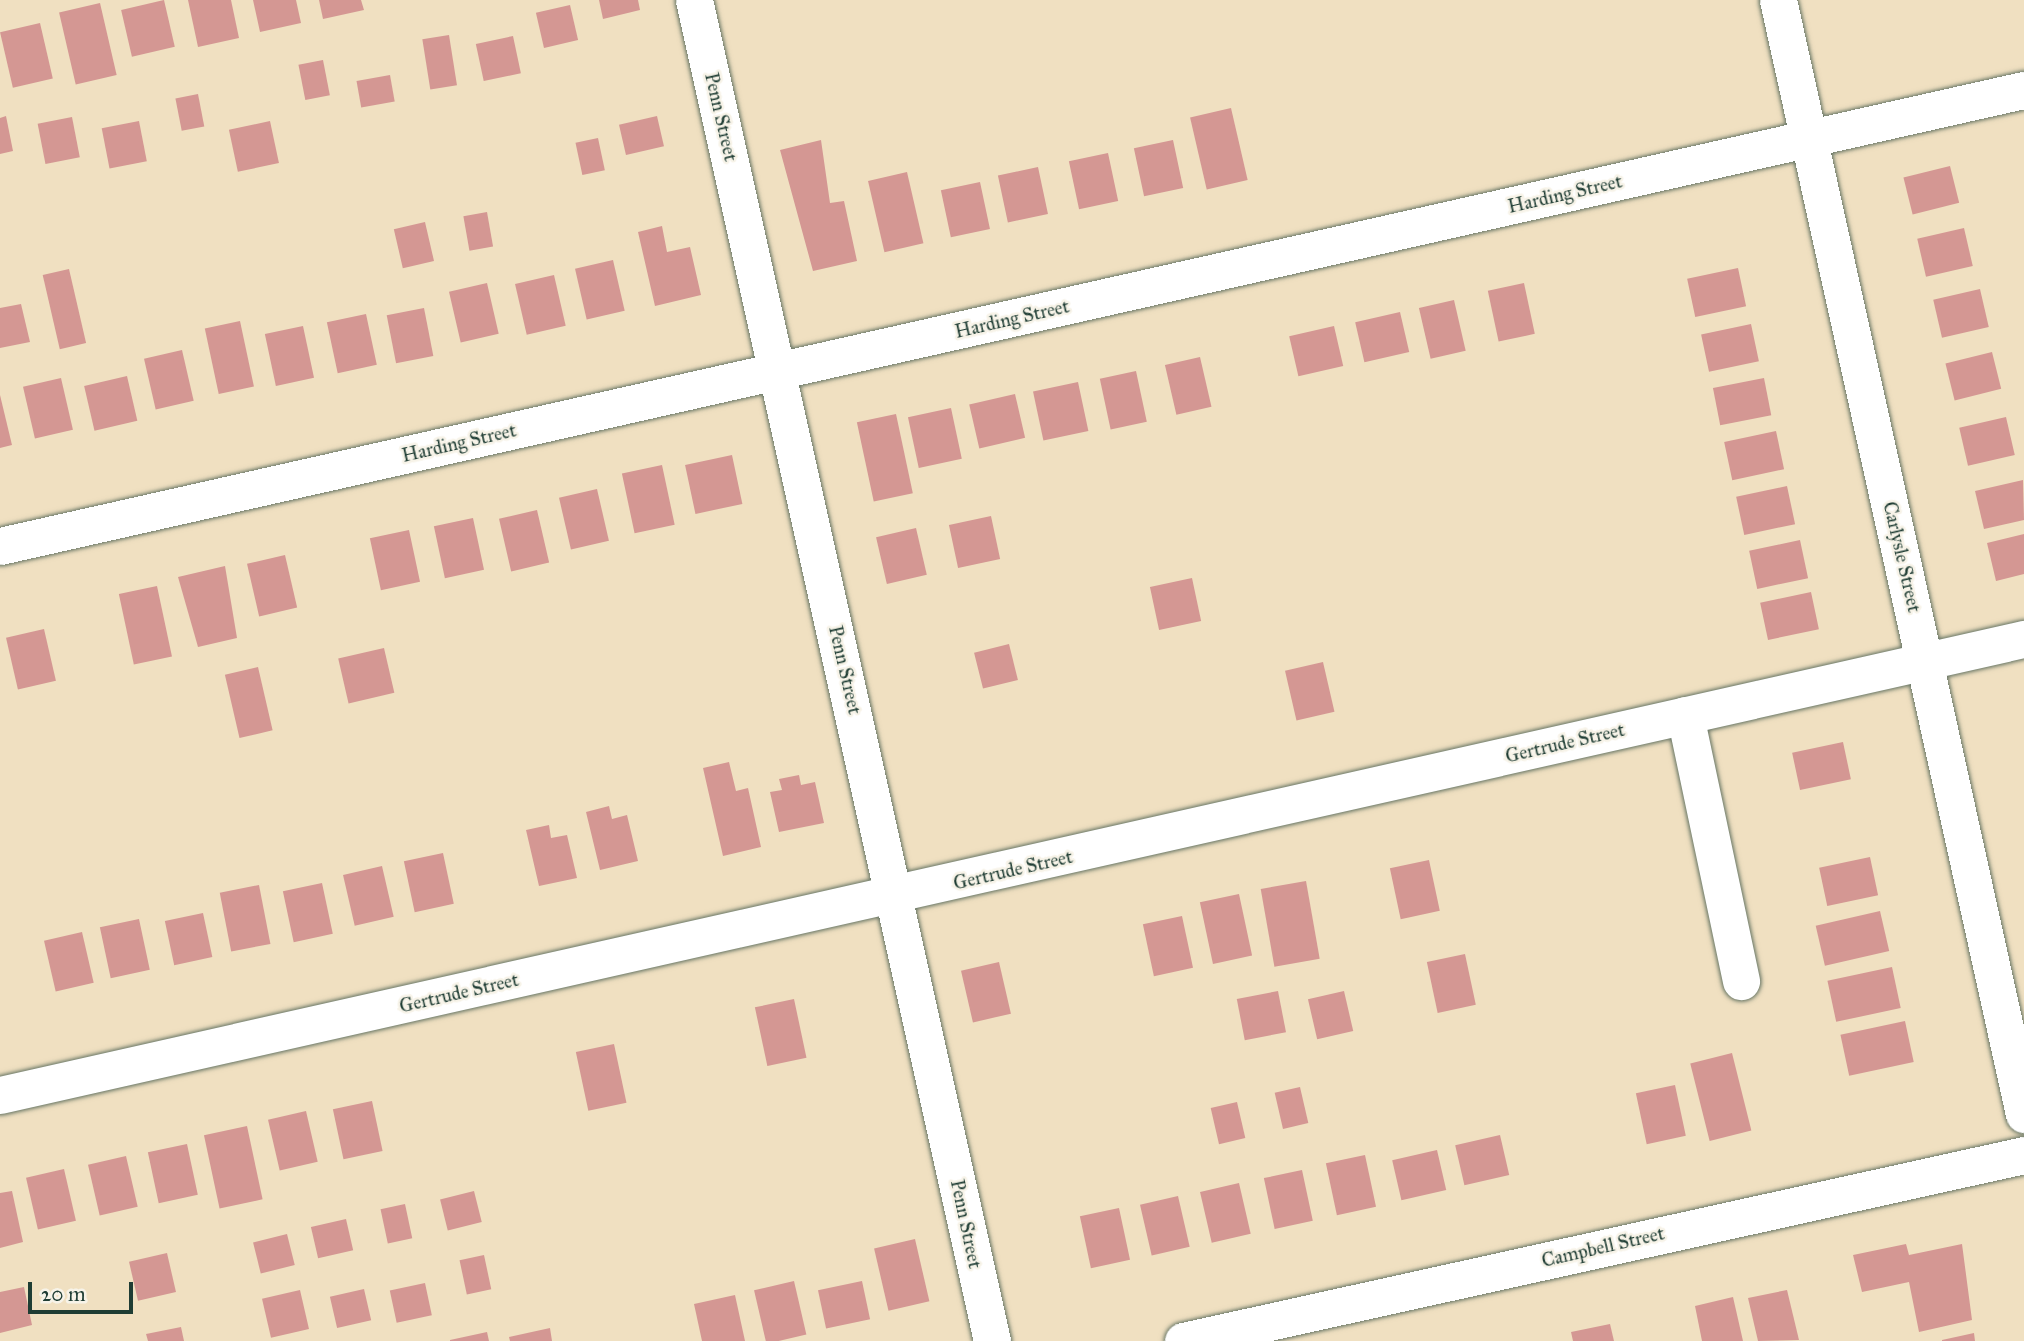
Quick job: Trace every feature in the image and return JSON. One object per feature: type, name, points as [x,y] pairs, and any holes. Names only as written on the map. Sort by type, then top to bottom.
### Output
[{"type":"street","name":"Penn Street","points":[[694,0],[896,897],[992,1341]]},
{"type":"street","name":"Carlysle Street","points":[[1778,0],[2024,1114]]},
{"type":"street","name":"Harding Street","points":[[0,546],[2024,90]]},
{"type":"street","name":"Gertrude Street","points":[[0,1095],[896,897],[2024,639]]},
{"type":"street","points":[[1685,715],[1741,981]]},
{"type":"street","name":"Campbell Street","points":[[1183,1341],[2024,1155]]},
{"type":"building","points":[[164,0],[175,47],[132,57],[121,10]]},
{"type":"building","points":[[188,0],[231,0],[239,38],[198,47]]},
{"type":"building","points":[[253,0],[296,0],[301,23],[260,32]]},
{"type":"building","points":[[319,0],[361,0],[364,10],[323,19]]},
{"type":"building","points":[[599,0],[638,0],[640,10],[603,19]]},
{"type":"building","points":[[100,3],[117,75],[76,85],[59,12]]},
{"type":"building","points":[[570,5],[578,40],[544,48],[536,13]]},
{"type":"building","points":[[40,23],[53,79],[13,88],[0,32]]},
{"type":"building","points":[[449,35],[457,85],[430,90],[422,39]]},
{"type":"building","points":[[513,36],[521,73],[484,81],[476,44]]},
{"type":"building","points":[[323,60],[330,95],[305,100],[298,65]]},
{"type":"building","points":[[390,75],[395,102],[361,107],[357,81]]},
{"type":"building","points":[[198,94],[204,126],[182,131],[175,98]]},
{"type":"building","points":[[1231,108],[1248,180],[1207,190],[1190,117]]},
{"type":"building","points":[[6,116],[13,151],[0,154],[0,118]]},
{"type":"building","points":[[657,116],[664,146],[626,155],[619,125]]},
{"type":"building","points":[[72,117],[80,157],[45,164],[38,124]]},
{"type":"building","points":[[139,121],[147,161],[110,168],[102,128]]},
{"type":"building","points":[[270,121],[279,163],[238,172],[229,130]]},
{"type":"building","points":[[598,138],[605,170],[582,175],[576,143]]},
{"type":"building","points":[[821,140],[830,203],[844,201],[857,261],[813,271],[780,150]]},
{"type":"building","points":[[1173,140],[1183,188],[1144,196],[1134,148]]},
{"type":"building","points":[[1108,153],[1118,201],[1079,209],[1069,161]]},
{"type":"building","points":[[1950,166],[1959,203],[1913,214],[1903,178]]},
{"type":"building","points":[[1038,167],[1048,214],[1008,222],[998,176]]},
{"type":"building","points":[[907,172],[923,243],[884,252],[868,181]]},
{"type":"building","points":[[980,182],[990,229],[951,237],[941,190]]},
{"type":"building","points":[[487,212],[493,246],[469,251],[463,216]]},
{"type":"building","points":[[425,222],[434,261],[403,268],[394,229]]},
{"type":"building","points":[[662,226],[667,252],[690,247],[701,295],[655,306],[638,232]]},
{"type":"building","points":[[1964,228],[1973,266],[1926,277],[1917,239]]},
{"type":"building","points":[[613,260],[625,311],[587,319],[575,269]]},
{"type":"building","points":[[1738,268],[1746,306],[1695,317],[1687,279]]},
{"type":"building","points":[[69,269],[86,343],[60,349],[43,275]]},
{"type":"building","points":[[554,275],[566,326],[527,335],[515,284]]},
{"type":"building","points":[[487,283],[499,334],[461,342],[449,292]]},
{"type":"building","points":[[1524,283],[1535,334],[1499,342],[1488,291]]},
{"type":"building","points":[[1980,289],[1989,327],[1942,338],[1933,300]]},
{"type":"building","points":[[1454,300],[1466,351],[1431,359],[1419,308]]},
{"type":"building","points":[[21,304],[30,342],[0,348],[0,308]]},
{"type":"building","points":[[424,308],[433,356],[396,363],[387,315]]},
{"type":"building","points":[[1400,312],[1409,352],[1364,362],[1355,322]]},
{"type":"building","points":[[366,314],[377,365],[338,373],[327,322]]},
{"type":"building","points":[[240,321],[254,387],[219,394],[205,328]]},
{"type":"building","points":[[1751,324],[1759,361],[1709,372],[1701,335]]},
{"type":"building","points":[[303,326],[314,378],[276,386],[265,334]]},
{"type":"building","points":[[1334,326],[1343,366],[1298,376],[1289,336]]},
{"type":"building","points":[[182,350],[194,401],[156,409],[144,359]]},
{"type":"building","points":[[1992,352],[2001,389],[1955,400],[1945,364]]},
{"type":"building","points":[[1200,357],[1211,407],[1176,415],[1165,365]]},
{"type":"building","points":[[1136,371],[1147,422],[1111,430],[1100,379]]},
{"type":"building","points":[[127,376],[137,421],[94,431],[84,386]]},
{"type":"building","points":[[61,378],[73,430],[35,438],[23,387]]},
{"type":"building","points":[[1764,378],[1771,415],[1720,425],[1713,388]]},
{"type":"building","points":[[1078,382],[1088,431],[1043,440],[1033,392]]},
{"type":"building","points":[[1015,394],[1025,438],[979,448],[969,405]]},
{"type":"building","points":[[0,395],[12,445],[0,448]]},
{"type":"building","points":[[951,408],[962,459],[919,468],[908,417]]},
{"type":"building","points":[[896,414],[913,493],[874,502],[857,422]]},
{"type":"building","points":[[2006,417],[2015,455],[1968,466],[1959,428]]},
{"type":"building","points":[[1776,431],[1784,469],[1732,480],[1724,442]]},
{"type":"building","points":[[732,455],[742,504],[695,514],[685,465]]},
{"type":"building","points":[[662,465],[675,525],[635,533],[622,474]]},
{"type":"building","points":[[2023,480],[2024,520],[1984,529],[1975,491]]},
{"type":"building","points":[[1787,486],[1795,524],[1744,535],[1736,497]]},
{"type":"building","points":[[597,489],[609,541],[571,549],[559,498]]},
{"type":"building","points":[[537,510],[549,563],[511,571],[499,519]]},
{"type":"building","points":[[991,516],[1000,559],[958,568],[949,525]]},
{"type":"building","points":[[473,518],[484,570],[445,578],[434,526]]},
{"type":"building","points":[[916,528],[927,575],[887,584],[876,537]]},
{"type":"building","points":[[409,530],[420,582],[381,590],[370,538]]},
{"type":"building","points":[[2024,534],[2024,574],[1996,581],[1987,543]]},
{"type":"building","points":[[1800,540],[1808,578],[1757,589],[1749,551]]},
{"type":"building","points":[[285,555],[297,608],[259,616],[247,564]]},
{"type":"building","points":[[225,566],[237,638],[198,647],[178,577]]},
{"type":"building","points":[[1192,578],[1201,621],[1159,630],[1150,587]]},
{"type":"building","points":[[157,586],[172,656],[134,665],[119,594]]},
{"type":"building","points":[[1811,592],[1819,629],[1768,640],[1760,603]]},
{"type":"building","points":[[44,629],[56,681],[18,689],[6,638]]},
{"type":"building","points":[[1009,644],[1018,680],[983,689],[974,653]]},
{"type":"building","points":[[384,648],[394,693],[349,703],[338,659]]},
{"type":"building","points":[[1323,662],[1334,712],[1296,720],[1285,671]]},
{"type":"building","points":[[258,667],[273,730],[239,738],[225,675]]},
{"type":"building","points":[[1843,742],[1851,779],[1800,790],[1792,753]]},
{"type":"building","points":[[729,762],[736,791],[748,788],[761,847],[723,856],[703,768]]},
{"type":"building","points":[[799,775],[801,785],[815,782],[824,823],[779,832],[770,792],[782,790],[779,779]]},
{"type":"building","points":[[609,806],[612,819],[627,815],[638,861],[600,870],[586,812]]},
{"type":"building","points":[[549,825],[551,838],[567,835],[577,878],[539,886],[526,830]]},
{"type":"building","points":[[443,853],[454,904],[415,912],[404,861]]},
{"type":"building","points":[[1870,857],[1878,895],[1827,906],[1819,868]]},
{"type":"building","points":[[1429,860],[1440,911],[1401,919],[1390,868]]},
{"type":"building","points":[[382,866],[394,917],[355,926],[343,875]]},
{"type":"building","points":[[1306,881],[1320,959],[1274,967],[1261,889]]},
{"type":"building","points":[[322,883],[333,934],[294,942],[283,891]]},
{"type":"building","points":[[259,885],[270,944],[231,952],[220,893]]},
{"type":"building","points":[[1239,894],[1252,956],[1213,964],[1200,902]]},
{"type":"building","points":[[1880,911],[1889,951],[1825,966],[1816,926]]},
{"type":"building","points":[[203,913],[212,957],[174,965],[165,921]]},
{"type":"building","points":[[1182,916],[1193,968],[1154,976],[1143,924]]},
{"type":"building","points":[[139,919],[150,970],[111,978],[100,927]]},
{"type":"building","points":[[82,932],[94,983],[56,991],[44,941]]},
{"type":"building","points":[[1465,954],[1476,1005],[1438,1013],[1427,962]]},
{"type":"building","points":[[999,962],[1011,1014],[973,1022],[961,971]]},
{"type":"building","points":[[1892,967],[1901,1008],[1836,1022],[1827,981]]},
{"type":"building","points":[[1278,991],[1286,1032],[1245,1040],[1237,999]]},
{"type":"building","points":[[1344,991],[1353,1031],[1317,1039],[1308,999]]},
{"type":"building","points":[[794,999],[806,1058],[767,1066],[755,1007]]},
{"type":"building","points":[[1905,1021],[1914,1062],[1849,1076],[1840,1035]]},
{"type":"building","points":[[614,1044],[626,1103],[588,1111],[576,1052]]},
{"type":"building","points":[[1732,1053],[1751,1131],[1710,1141],[1690,1063]]},
{"type":"building","points":[[1675,1085],[1686,1136],[1647,1144],[1636,1093]]},
{"type":"building","points":[[1300,1087],[1308,1123],[1283,1129],[1275,1093]]},
{"type":"building","points":[[372,1101],[383,1151],[343,1159],[333,1109]]},
{"type":"building","points":[[1237,1102],[1245,1138],[1219,1144],[1211,1108]]},
{"type":"building","points":[[306,1111],[318,1162],[280,1170],[268,1120]]},
{"type":"building","points":[[247,1126],[263,1199],[220,1209],[204,1135]]},
{"type":"building","points":[[1500,1135],[1509,1175],[1464,1185],[1455,1145]]},
{"type":"building","points":[[187,1144],[198,1195],[159,1203],[148,1152]]},
{"type":"building","points":[[1437,1150],[1446,1190],[1401,1200],[1392,1160]]},
{"type":"building","points":[[1365,1155],[1376,1207],[1337,1215],[1326,1163]]},
{"type":"building","points":[[126,1156],[138,1207],[100,1215],[88,1165]]},
{"type":"building","points":[[64,1169],[76,1221],[38,1229],[26,1178]]},
{"type":"building","points":[[1302,1170],[1313,1221],[1275,1229],[1264,1178]]},
{"type":"building","points":[[1239,1183],[1251,1234],[1212,1243],[1200,1192]]},
{"type":"building","points":[[12,1191],[23,1242],[0,1248],[0,1193]]},
{"type":"building","points":[[474,1191],[482,1222],[448,1231],[440,1199]]},
{"type":"building","points":[[1178,1196],[1190,1247],[1152,1255],[1140,1205]]},
{"type":"building","points":[[405,1204],[412,1238],[388,1243],[381,1209]]},
{"type":"building","points":[[1119,1208],[1130,1260],[1091,1268],[1080,1216]]},
{"type":"building","points":[[346,1219],[353,1250],[318,1258],[311,1227]]},
{"type":"building","points":[[287,1234],[295,1265],[261,1274],[253,1242]]},
{"type":"building","points":[[915,1239],[929,1301],[888,1311],[874,1248]]},
{"type":"building","points":[[1906,1244],[1909,1255],[1962,1244],[1972,1320],[1919,1332],[1909,1282],[1862,1292],[1853,1255]]},
{"type":"building","points":[[167,1253],[176,1292],[138,1301],[129,1262]]},
{"type":"building","points":[[484,1255],[491,1289],[467,1294],[460,1260]]},
{"type":"building","points":[[794,1281],[806,1335],[766,1341],[754,1290]]},
{"type":"building","points":[[862,1281],[870,1319],[826,1329],[818,1290]]},
{"type":"building","points":[[425,1283],[432,1315],[397,1323],[390,1290]]},
{"type":"building","points":[[24,1287],[32,1325],[0,1333],[0,1292]]},
{"type":"building","points":[[364,1289],[371,1320],[337,1328],[330,1297]]},
{"type":"building","points":[[300,1290],[309,1329],[271,1338],[262,1299]]},
{"type":"building","points":[[1787,1290],[1799,1340],[1758,1341],[1748,1298]]},
{"type":"building","points":[[735,1295],[745,1341],[702,1341],[694,1304]]},
{"type":"building","points":[[1733,1297],[1743,1341],[1702,1341],[1695,1306]]},
{"type":"building","points":[[1610,1324],[1614,1341],[1573,1341],[1571,1332]]},
{"type":"building","points":[[181,1327],[184,1341],[148,1341],[146,1334]]},
{"type":"building","points":[[550,1328],[552,1341],[510,1341],[509,1337]]},
{"type":"building","points":[[487,1332],[489,1341],[450,1341],[450,1340]]},
{"type":"building","points":[[1974,1333],[1975,1341],[1942,1341],[1942,1340]]}]
